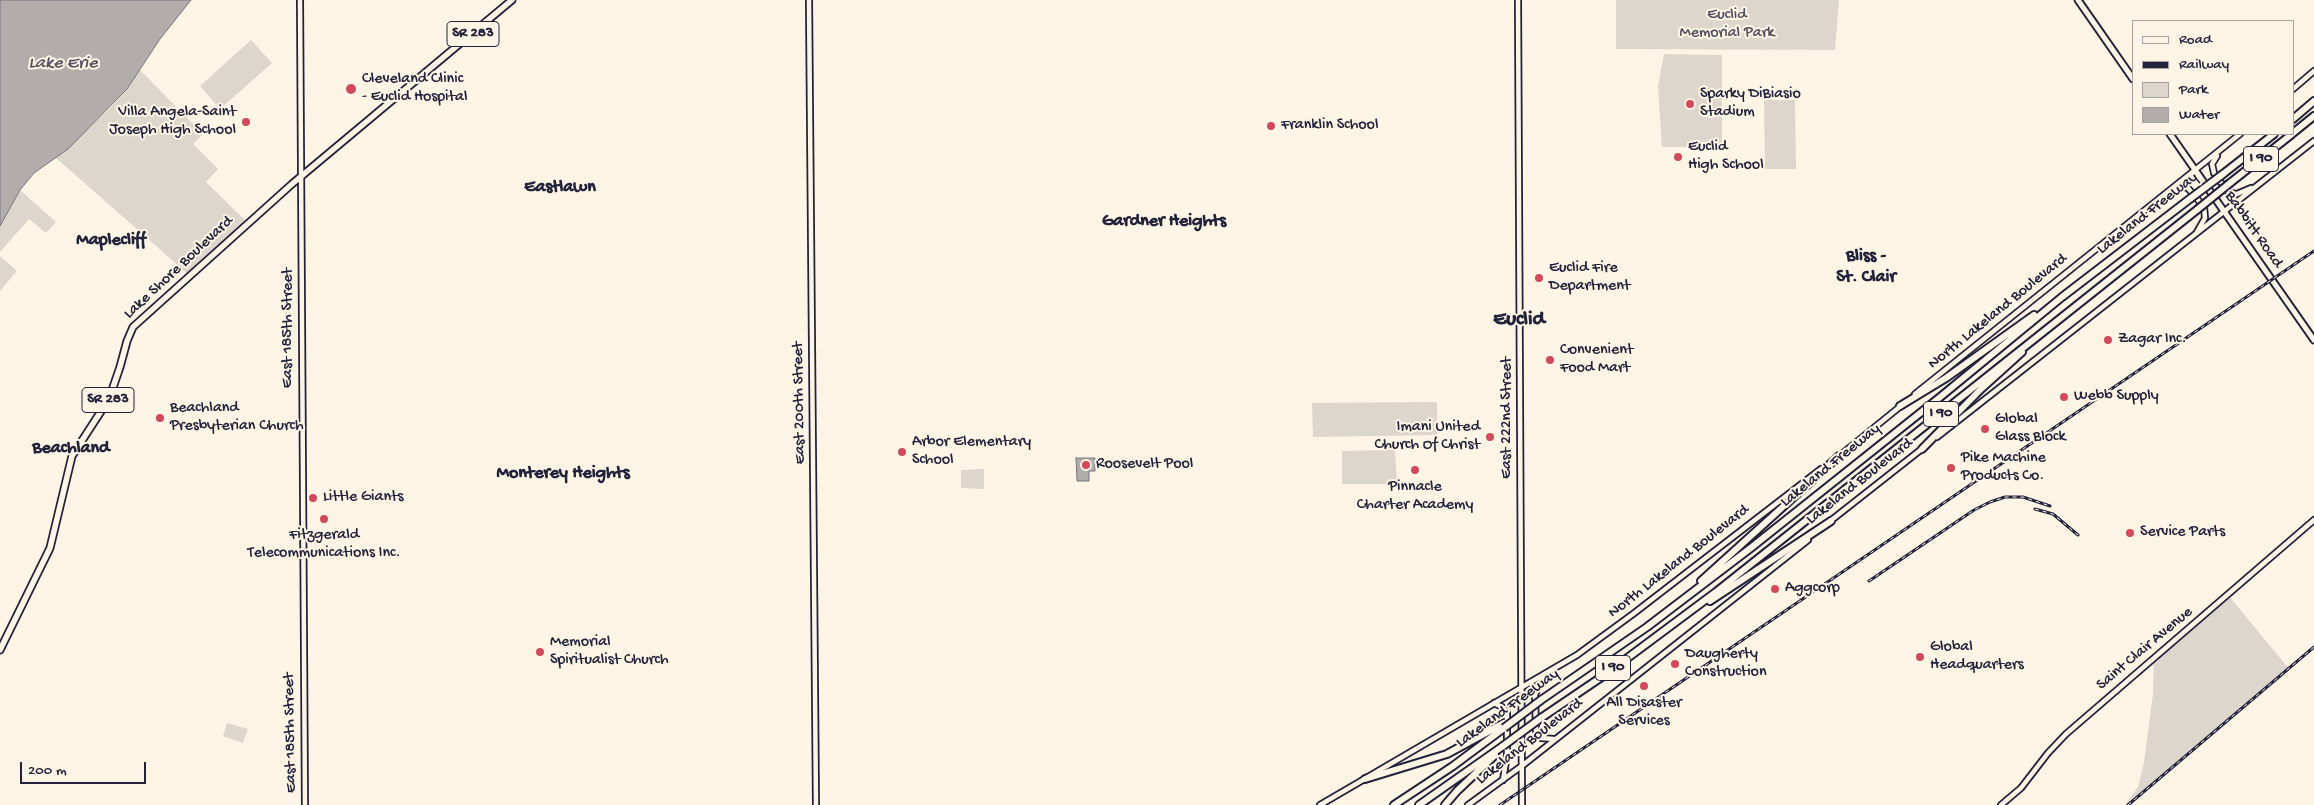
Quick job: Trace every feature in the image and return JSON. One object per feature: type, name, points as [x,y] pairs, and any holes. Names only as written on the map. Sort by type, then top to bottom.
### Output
[{"type":"highway","points":[[2294,118],[2314,101]]},
{"type":"highway","name":"Lakeland Freeway","points":[[2294,131],[2314,116]]},
{"type":"highway","name":"Lakeland Freeway","points":[[1394,805],[1453,766],[1504,726],[1646,627],[1805,505],[2062,297],[2273,135]]},
{"type":"highway","name":"Lakeland Freeway","points":[[1419,805],[1684,616],[1922,430],[2042,330],[2290,135]]},
{"type":"highway","points":[[1900,406],[1946,378],[2062,297]]},
{"type":"highway","points":[[1922,449],[2042,330]]},
{"type":"highway","points":[[1680,601],[1839,456]]},
{"type":"highway","points":[[1684,616],[1831,521]]},
{"type":"highway","points":[[1365,779],[1447,754],[1504,726]]},
{"type":"highway","points":[[1445,805],[1457,790],[1503,746]]},
{"type":"main road","name":"Lake Shore Boulevard","points":[[0,650],[50,548],[72,456],[109,399],[127,340],[134,327],[170,292],[301,178],[512,0]]},
{"type":"main road","points":[[2078,0],[2132,78]]},
{"type":"main road","name":"Babbitt Road","points":[[2171,135],[2314,340]]},
{"type":"street","name":"East 185th Street","points":[[300,0],[305,805]]},
{"type":"street","name":"East 200th Street","points":[[809,0],[816,805]]},
{"type":"street","name":"East 222nd Street","points":[[1518,0],[1522,805]]},
{"type":"street","points":[[2294,87],[2314,71]]},
{"type":"street","name":"North Lakeland Boulevard","points":[[1320,805],[1544,674],[1612,630],[1839,456],[2239,135]]},
{"type":"street","name":"Lakeland Boulevard","points":[[1468,805],[1557,738],[2314,141]]},
{"type":"street","points":[[2222,149],[2214,159],[2213,168],[2218,180],[2229,193],[2237,194],[2259,184]]},
{"type":"street","points":[[2169,192],[2182,186],[2187,187],[2204,207],[2205,218],[2197,233]]},
{"type":"street","name":"Saint Clair Avenue","points":[[2001,805],[2021,788],[2048,753],[2066,734],[2314,520]]},
{"type":"street","points":[[1544,674],[1535,695],[1536,731],[1539,737],[1544,740],[1557,738]]},
{"type":"street","points":[[1494,703],[1504,708],[1507,713],[1507,755],[1503,780]]},
{"type":"green space","name":"Euclid Memorial Park","points":[[1616,0],[1839,0],[1835,50],[1616,49]]},
{"type":"green space","points":[[251,40],[272,63],[220,109],[200,86]]},
{"type":"green space","name":"Sparky DiBiasio Stadium","points":[[1664,54],[1722,55],[1722,147],[1662,147],[1658,86]]},
{"type":"green space","points":[[139,69],[203,134],[193,144],[218,169],[206,182],[248,223],[189,275],[56,158],[110,108],[127,89]]},
{"type":"green space","points":[[1764,100],[1795,100],[1796,169],[1765,169]]},
{"type":"green space","points":[[20,190],[56,222],[46,233],[29,219],[0,252],[0,226]]},
{"type":"green space","points":[[0,256],[17,271],[0,291]]},
{"type":"green space","points":[[1437,402],[1437,435],[1313,437],[1312,403]]},
{"type":"green space","points":[[1395,450],[1397,484],[1342,484],[1342,451]]},
{"type":"green space","points":[[984,469],[984,489],[961,488],[961,470]]},
{"type":"green space","points":[[2228,595],[2290,670],[2131,805],[2125,805],[2138,787],[2144,762],[2153,694],[2154,658]]},
{"type":"green space","points":[[227,723],[248,729],[243,743],[223,736]]},
{"type":"water","name":"Lake Erie","points":[[0,0],[191,0],[160,39],[127,89],[68,149],[34,173],[20,190],[0,226]]},
{"type":"water","name":"Roosevelt Pool","points":[[1076,458],[1095,458],[1095,471],[1089,471],[1089,481],[1077,481]]},
{"type":"railway","points":[[1500,805],[2314,251]]},
{"type":"railway","points":[[1869,581],[1974,510],[1990,502],[2005,497],[2023,497],[2050,506]]},
{"type":"railway","points":[[2035,509],[2053,514],[2078,535]]},
{"type":"railway","points":[[2128,805],[2314,647]]},
{"type":"place","name":"Cleveland Clinic - Euclid Hospital","points":[[351,89]]},
{"type":"place","name":"Sparky DiBiasio Stadium","points":[[1690,104]]},
{"type":"place","name":"Villa Angela-Saint Joseph High School","points":[[246,122]]},
{"type":"place","name":"Franklin School","points":[[1271,126]]},
{"type":"place","name":"Euclid High School","points":[[1678,157]]},
{"type":"place","name":"Euclid Fire Department","points":[[1539,278]]},
{"type":"place","name":"Zagar Inc.","points":[[2108,340]]},
{"type":"place","name":"Convenient Food Mart","points":[[1550,360]]},
{"type":"place","name":"Webb Supply","points":[[2064,397]]},
{"type":"place","name":"Beachland Presbyterian Church","points":[[160,418]]},
{"type":"place","name":"Global Glass Block","points":[[1985,429]]},
{"type":"place","name":"Imani United Church Of Christ","points":[[1490,437]]},
{"type":"place","name":"Arbor Elementary School","points":[[902,452]]},
{"type":"place","name":"Roosevelt Pool","points":[[1086,465]]},
{"type":"place","name":"Pike Machine Products Co.","points":[[1951,468]]},
{"type":"place","name":"Pinnacle Charter Academy","points":[[1415,470]]},
{"type":"place","name":"Little Giants","points":[[313,498]]},
{"type":"place","name":"Fitzgerald Telecommunications Inc.","points":[[324,519]]},
{"type":"place","name":"Service Parts","points":[[2130,533]]},
{"type":"place","name":"Aggcorp","points":[[1775,589]]},
{"type":"place","name":"Memorial Spiritualist Church","points":[[540,652]]},
{"type":"place","name":"Global Headquarters","points":[[1920,657]]},
{"type":"place","name":"Daugherty Construction","points":[[1675,664]]},
{"type":"place","name":"All Disaster Services","points":[[1644,686]]},
{"type":"district","name":"Eastlawn","points":[[560,188]]},
{"type":"district","name":"Gardner Heights","points":[[1164,222]]},
{"type":"district","name":"Maplecliff","points":[[111,241]]},
{"type":"district","name":"Bliss - St. Clair","points":[[1866,267]]},
{"type":"district","name":"Euclid","points":[[1519,321]]},
{"type":"district","name":"Beachland","points":[[71,449]]},
{"type":"district","name":"Monterey Heights","points":[[563,474]]}]
